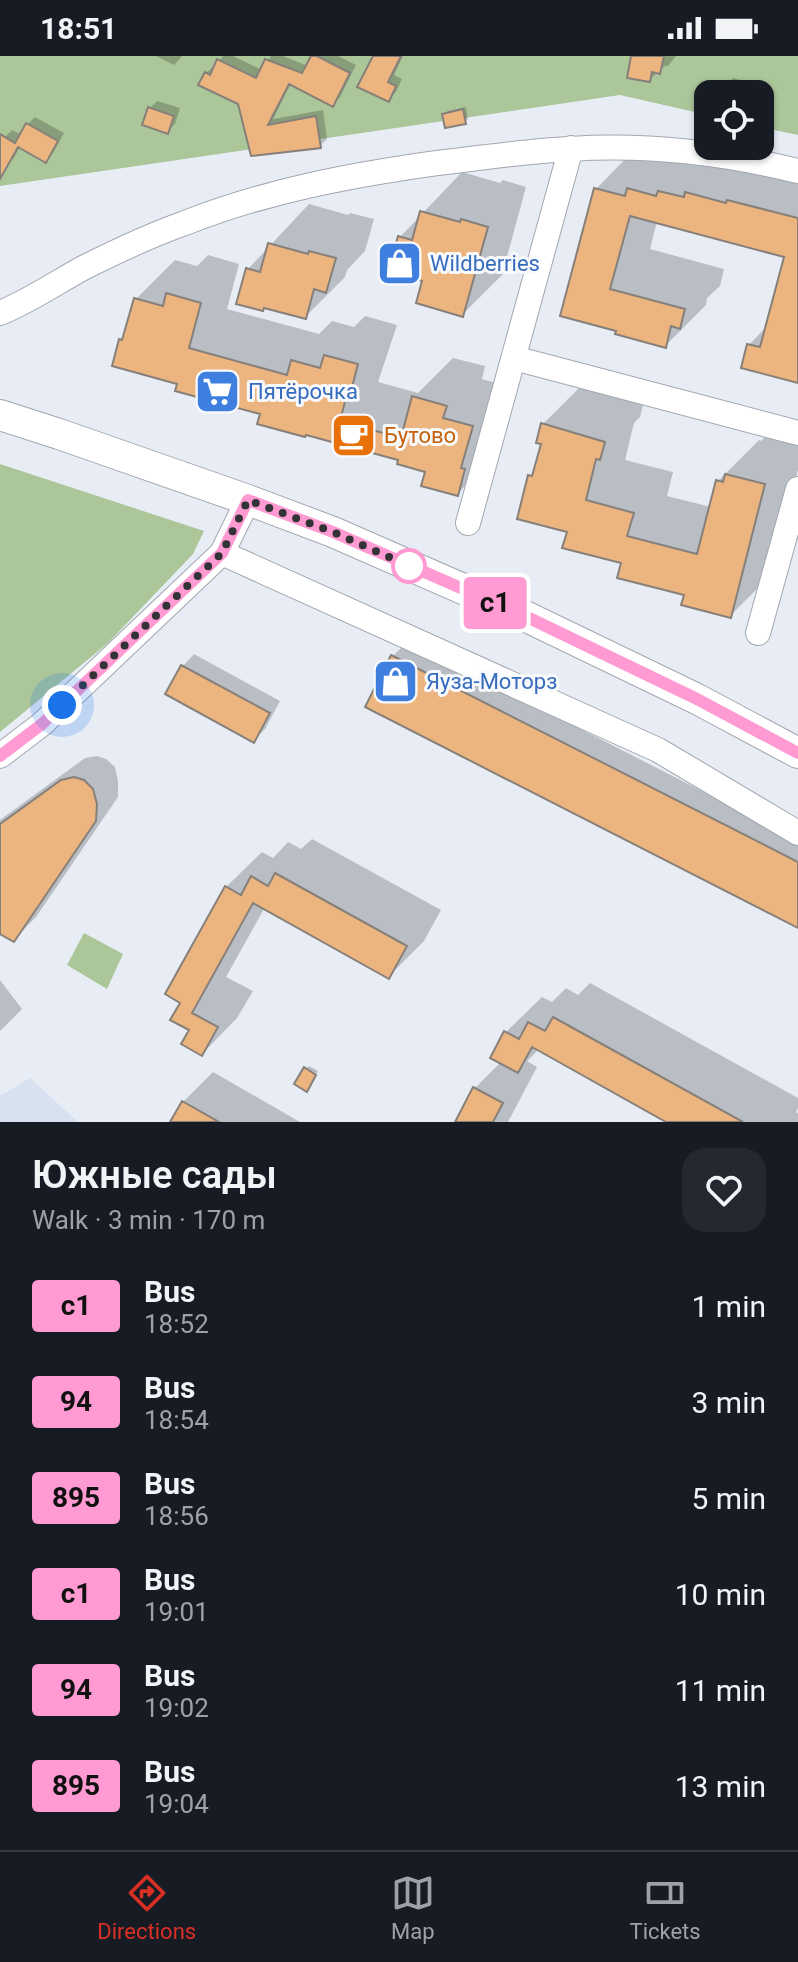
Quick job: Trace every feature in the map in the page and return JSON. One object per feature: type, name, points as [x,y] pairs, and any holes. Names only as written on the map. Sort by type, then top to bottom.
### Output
[{"type":"main road","points":[[2,411],[333,532],[527,617],[697,699],[798,753]]},
{"type":"street","points":[[468,523],[571,148]]},
{"type":"street","points":[[2,319],[88,266],[148,238],[225,207],[265,195],[359,175],[571,148],[692,152],[798,171]]},
{"type":"street","points":[[514,358],[798,433]]},
{"type":"street","points":[[758,633],[798,489]]},
{"type":"street","points":[[0,756],[42,724],[222,553],[248,500]]},
{"type":"street","points":[[222,553],[658,750],[798,833]]},
{"type":"shaded area","points":[[30,1078],[78,1122],[0,1122],[0,1096]]},
{"type":"green space","points":[[0,56],[798,56],[798,135],[774,130],[774,80],[694,80],[694,112],[620,95],[0,186]]},
{"type":"green space","points":[[0,464],[204,531],[193,554],[108,643],[0,732]]},
{"type":"green space","points":[[84,933],[123,954],[107,989],[67,965]]},
{"type":"building","points":[[311,56],[350,73],[333,107],[289,84],[268,125],[316,116],[321,148],[251,156],[238,104],[198,85],[205,72],[210,75],[217,59],[256,78],[265,59],[302,73]]},
{"type":"building","points":[[373,56],[401,56],[388,82],[396,86],[389,102],[357,87]]},
{"type":"building","points":[[631,56],[664,56],[660,74],[652,72],[650,82],[627,78]]},
{"type":"building","points":[[148,107],[174,116],[168,134],[142,125]]},
{"type":"building","points":[[463,109],[466,124],[445,128],[442,114]]},
{"type":"building","points":[[26,123],[58,141],[46,163],[18,147],[0,179],[0,134],[15,143]]},
{"type":"building","points":[[594,188],[625,196],[627,188],[656,196],[658,191],[684,197],[685,192],[798,218],[798,383],[741,368],[747,344],[760,347],[784,257],[630,216],[610,289],[685,309],[680,329],[671,326],[666,348],[560,316]]},
{"type":"building","points":[[420,211],[488,227],[463,317],[416,303],[422,281],[388,272],[398,236],[412,240]]},
{"type":"building","points":[[268,243],[336,258],[326,293],[314,289],[306,319],[236,304],[246,268],[260,272]]},
{"type":"building","points":[[166,293],[201,303],[189,348],[287,375],[291,360],[320,368],[324,355],[358,364],[340,421],[401,438],[412,396],[447,406],[443,418],[473,426],[461,468],[465,469],[458,496],[421,486],[425,472],[397,464],[398,460],[257,424],[260,414],[175,391],[177,384],[112,366],[134,298],[163,306]]},
{"type":"building","points":[[541,423],[605,442],[600,460],[596,459],[586,500],[634,513],[627,536],[697,554],[716,480],[723,482],[725,474],[765,484],[731,618],[681,605],[684,595],[617,578],[621,563],[562,548],[567,532],[517,519],[528,475],[532,476],[541,444],[536,443]]},
{"type":"building","points":[[391,655],[798,862],[798,928],[365,707]]},
{"type":"building","points":[[181,665],[270,713],[254,743],[165,694]]},
{"type":"building","points":[[74,777],[84,780],[93,789],[97,804],[96,821],[14,942],[0,934],[0,824],[61,780]]},
{"type":"building","points":[[275,873],[407,946],[389,979],[253,903],[192,1013],[218,1027],[202,1056],[181,1044],[189,1030],[170,1020],[180,1003],[165,994],[225,886],[241,895],[251,876],[268,886]]},
{"type":"building","points":[[553,1017],[743,1122],[666,1122],[532,1047],[518,1073],[490,1058],[504,1031],[519,1039],[528,1022],[545,1031]]},
{"type":"building","points":[[304,1067],[316,1075],[307,1092],[294,1084]]},
{"type":"building","points":[[473,1087],[503,1103],[493,1122],[455,1122]]},
{"type":"building","points":[[182,1101],[219,1122],[170,1122]]},
{"type":"bus line","name":"с1","points":[[0,756],[42,724],[222,553],[248,500],[333,532],[527,617],[697,699],[798,753]]},
{"type":"place","name":"Wildberries","points":[[399,263]]},
{"type":"place","name":"Пятёрочка","points":[[217,391]]},
{"type":"place","name":"Бутово","points":[[353,435]]},
{"type":"place","name":"Яуза-Моторз","points":[[395,681]]},
{"type":"route","points":[[62,705],[222,553],[248,500],[333,532],[409,566]]}]
